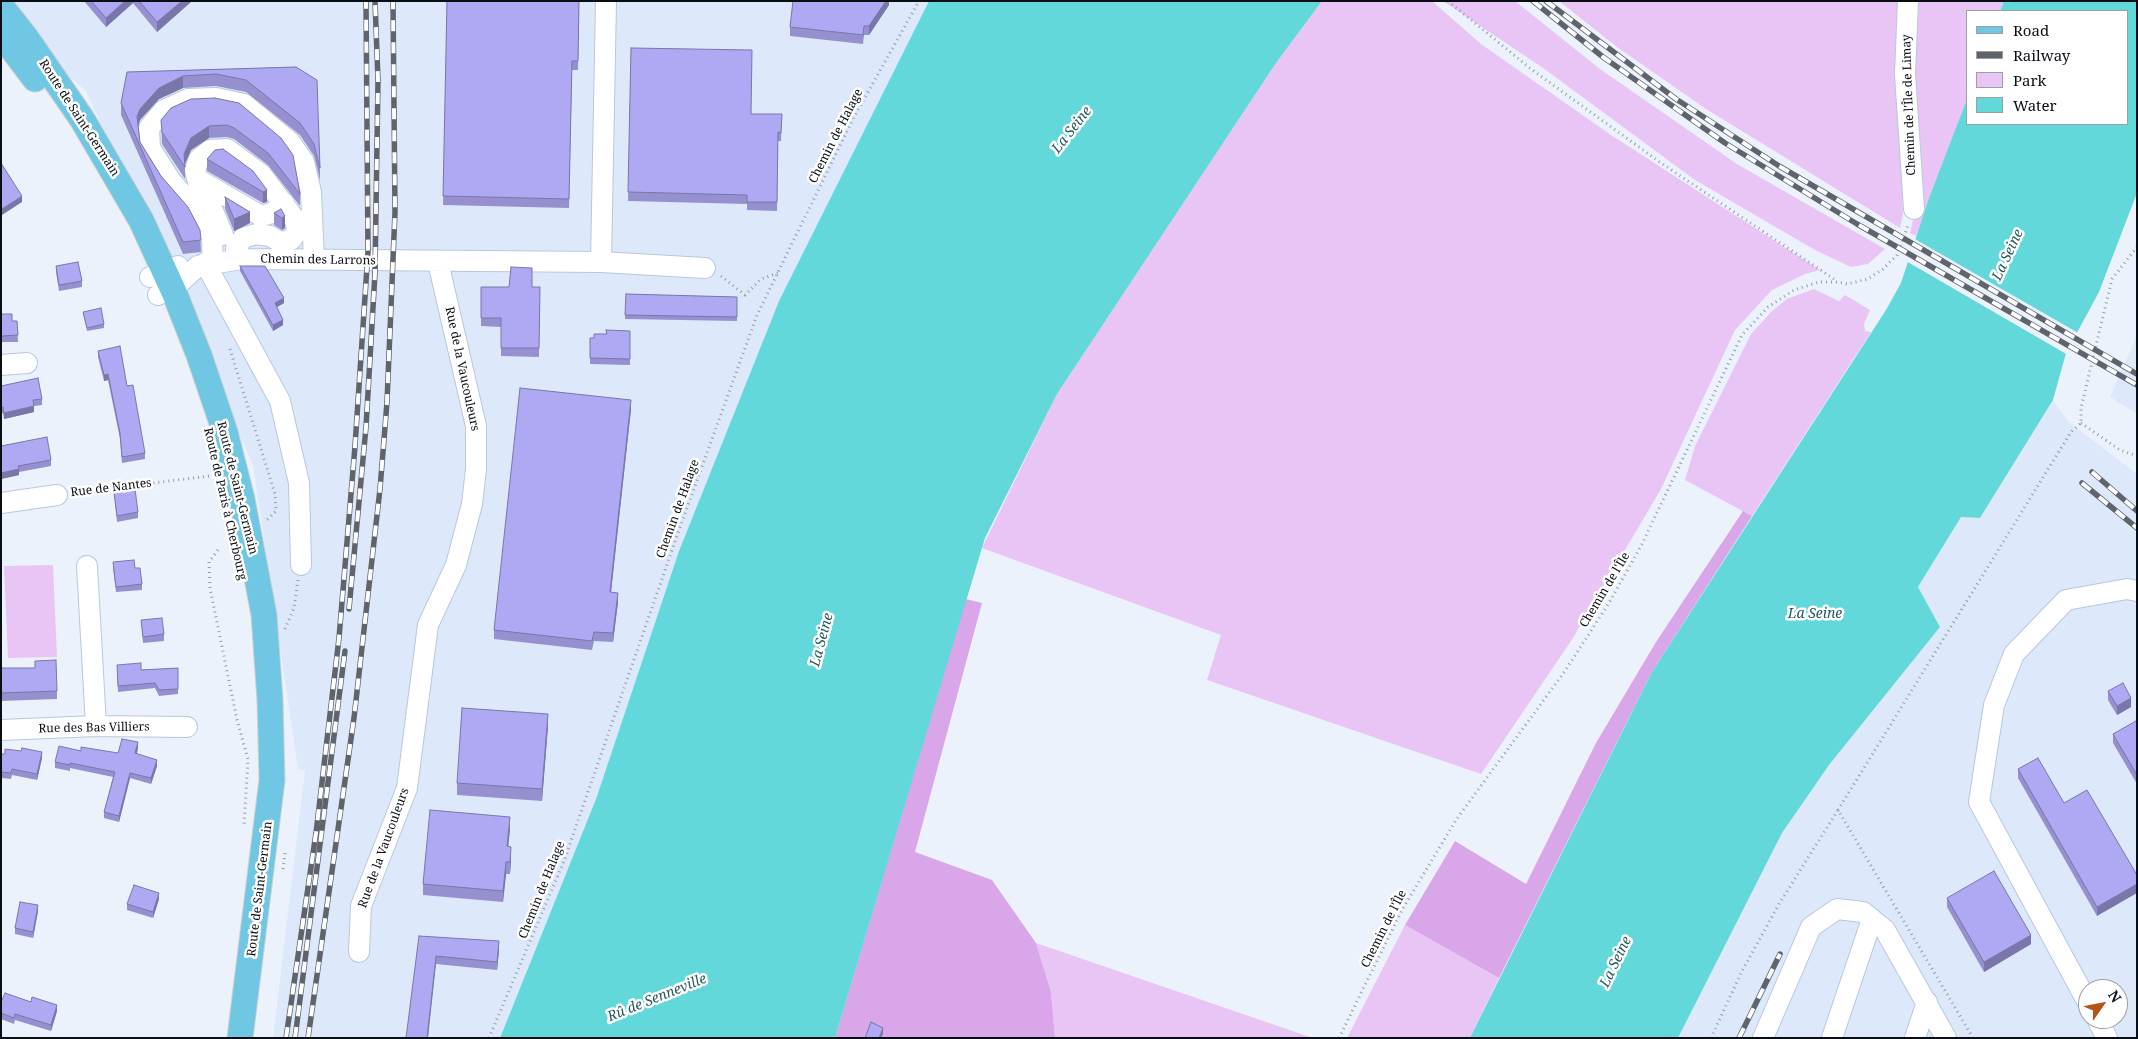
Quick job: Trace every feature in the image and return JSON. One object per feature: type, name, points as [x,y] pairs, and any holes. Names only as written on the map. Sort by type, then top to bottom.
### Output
[{"type":"main road","name":"Route de Saint-Germain","points":[[1,6],[32,46],[82,119],[132,204],[161,282],[193,338],[226,432],[242,499],[258,579],[270,690],[272,780],[242,1033]]},
{"type":"main road","name":"Route de Paris à Cherbourg","points":[[1,34],[54,106],[90,161],[161,282],[206,423],[220,474],[243,580],[255,670],[259,727],[260,877]]},
{"type":"street","points":[[601,262],[606,1]]},
{"type":"street","name":"Chemin de l'Île de Limay","points":[[1908,1],[1905,74],[1914,209]]},
{"type":"street","points":[[301,565],[299,482],[280,401],[216,262],[212,239],[198,212],[171,181],[150,148],[149,128],[164,110],[188,99],[216,98],[244,104],[290,142],[304,162],[311,192],[314,260]]},
{"type":"street","points":[[161,282],[216,262],[236,248],[243,238],[256,234],[270,236],[280,242],[291,240],[298,230],[294,218],[261,174],[227,149],[210,150],[199,160],[195,170],[197,179],[222,232],[216,262]]},
{"type":"street","points":[[197,179],[237,204],[261,216],[272,213],[284,203]]},
{"type":"street","name":"Chemin des Larrons","points":[[216,262],[314,260],[438,262]]},
{"type":"street","points":[[438,262],[601,262],[705,268]]},
{"type":"street","name":"Rue de la Vaucouleurs","points":[[359,952],[361,906],[407,788],[428,625],[456,565],[472,504],[476,469],[476,426],[438,262]]},
{"type":"street","points":[[1,365],[27,363]]},
{"type":"street","name":"Rue de Nantes","points":[[1,503],[57,495]]},
{"type":"street","points":[[86,566],[96,726]]},
{"type":"street","points":[[2078,985],[1979,802],[1994,705],[2014,654],[2066,600],[2127,589],[2137,590]]},
{"type":"street","name":"Rue des Bas Villiers","points":[[1,730],[96,726],[186,727]]},
{"type":"street","points":[[1763,1038],[1812,927],[1837,909],[1863,912],[1886,930],[1946,1038]]},
{"type":"street","points":[[1832,1038],[1872,919]]},
{"type":"street","points":[[1915,1038],[1926,1002]]},
{"type":"path","name":"Chemin de Halage","points":[[490,1038],[564,861],[696,483],[757,315],[854,117],[919,1]]},
{"type":"path","points":[[1448,1],[1531,69],[1636,145],[1838,282]]},
{"type":"path","name":"Chemin de l'Île","points":[[1339,1038],[1402,910],[1456,820],[1565,671],[1609,603],[1640,546],[1742,335],[1768,307],[1794,290],[1818,282],[1847,284],[1868,279],[1884,269],[1897,255],[1914,209]]},
{"type":"path","points":[[1711,1038],[1741,973],[1779,904],[2071,432],[2081,423],[2081,408],[2112,279],[2137,248]]},
{"type":"path","points":[[705,268],[719,274],[744,295],[760,279],[778,272]]},
{"type":"path","points":[[228,343],[275,494],[276,511],[265,522]]},
{"type":"path","points":[[2081,423],[2120,450],[2137,456]]},
{"type":"path","name":"Rue de Nantes","points":[[57,495],[220,474]]},
{"type":"path","points":[[218,550],[209,562],[210,588],[237,720],[248,759],[244,831]]},
{"type":"path","points":[[1838,810],[1973,1038]]},
{"type":"shaded area","points":[[1,1],[929,1],[779,301],[679,551],[596,799],[500,1038],[273,1038],[305,770],[298,769],[253,465],[86,91],[1,19]]},
{"type":"shaded area","points":[[2137,335],[2137,414],[2110,397]]},
{"type":"shaded area","points":[[2053,400],[2068,421],[2137,474],[2137,1038],[1678,1038],[1782,833],[1829,765],[1940,627],[1918,587],[1961,517],[1980,518]]},
{"type":"shaded area","points":[[1743,511],[1752,516],[1652,672],[1499,978],[1405,925],[1455,841],[1526,884],[1596,743],[1656,642]]},
{"type":"shaded area","points":[[966,599],[982,603],[915,852],[992,880],[1036,943],[1051,992],[1055,1038],[835,1038]]},
{"type":"green space","points":[[1322,1],[1432,1],[1481,44],[1611,135],[1820,270],[1805,274],[1772,290],[1735,330],[1661,489],[1573,638],[1481,774],[1207,680],[1221,635],[982,548],[1057,394],[1276,63]]},
{"type":"green space","points":[[1443,1],[1515,1],[1600,69],[1737,164],[1885,249],[1868,264],[1851,267],[1815,250],[1695,180],[1543,68]]},
{"type":"green space","points":[[1559,1],[1904,1],[1896,40],[1903,214],[1900,228],[1706,109],[1617,47]]},
{"type":"green space","points":[[1918,1],[2004,1],[2000,10],[1966,10],[1966,102],[1916,236],[1910,233],[1918,199],[1911,50]]},
{"type":"green space","points":[[1814,289],[1839,301],[1845,295],[1870,310],[1864,324],[1865,331],[1871,332],[1752,516],[1685,480],[1695,446],[1751,334],[1771,312],[1787,299]]},
{"type":"green space","points":[[53,565],[57,657],[8,658],[4,566]]},
{"type":"green space","points":[[1405,925],[1499,978],[1470,1038],[1347,1038]]},
{"type":"green space","points":[[1036,943],[1313,1038],[1055,1038],[1051,992]]},
{"type":"water","name":"Rû de Senneville","points":[[929,1],[1322,1],[1276,63],[1057,394],[985,538],[835,1038],[500,1038],[596,799],[679,551],[779,301]]},
{"type":"water","name":"La Seine","points":[[2004,1],[2137,1],[2137,193],[2099,292],[2066,353],[2053,400],[1980,518],[1961,517],[1918,587],[1940,627],[1829,765],[1782,833],[1678,1038],[1470,1038],[1652,672],[1886,310],[1901,283],[1928,201],[1966,102],[1966,125],[2128,125],[2128,10],[2000,10]]},
{"type":"pier","points":[[1913,238],[2080,334],[2068,355],[1906,261]]},
{"type":"building","points":[[91,1],[125,1],[106,18]]},
{"type":"building","points":[[139,1],[182,1],[157,22]]},
{"type":"building","points":[[447,1],[579,1],[578,61],[572,61],[569,199],[443,196]]},
{"type":"building","points":[[793,1],[886,1],[869,26],[864,26],[863,35],[790,27]]},
{"type":"building","points":[[631,48],[752,50],[751,114],[782,114],[781,133],[778,132],[777,202],[747,202],[747,195],[628,192]]},
{"type":"building","points":[[296,67],[317,80],[320,168],[314,144],[300,123],[246,80],[216,74],[183,76],[159,88],[140,109],[137,117],[140,142],[161,176],[188,207],[200,230],[201,240],[183,242],[121,103],[127,72]]},
{"type":"building","points":[[215,98],[239,103],[281,138],[293,155],[300,194],[268,153],[227,125],[209,126],[191,138],[184,154],[185,167],[162,132],[161,120],[171,108],[191,99]]},
{"type":"building","points":[[223,149],[253,171],[267,190],[263,192],[207,159],[215,150]]},
{"type":"building","points":[[1,163],[22,196],[2,209],[1,208]]},
{"type":"building","points":[[225,197],[250,212],[234,219]]},
{"type":"building","points":[[281,209],[285,216],[282,218],[274,213]]},
{"type":"building","points":[[78,262],[82,281],[59,285],[56,266]]},
{"type":"building","points":[[240,266],[265,266],[284,298],[275,303],[283,320],[273,325]]},
{"type":"building","points":[[511,267],[532,268],[532,287],[540,287],[539,348],[501,348],[501,318],[481,318],[481,287],[509,287]]},
{"type":"building","points":[[626,294],[737,297],[737,317],[625,315]]},
{"type":"building","points":[[101,308],[104,324],[87,328],[83,312]]},
{"type":"building","points":[[1,314],[12,314],[12,321],[17,321],[18,335],[2,336],[1,339]]},
{"type":"building","points":[[606,330],[630,331],[630,359],[590,358],[590,338],[594,338],[594,334],[607,334]]},
{"type":"building","points":[[120,346],[127,386],[133,385],[145,453],[122,457],[120,433],[108,374],[104,375],[98,351]]},
{"type":"building","points":[[38,378],[42,399],[33,400],[34,406],[4,413],[3,407],[1,408],[1,386]]},
{"type":"building","points":[[520,388],[631,400],[610,592],[618,593],[613,633],[594,632],[592,641],[494,630]]},
{"type":"building","points":[[47,437],[51,460],[18,466],[19,469],[1,473],[1,446]]},
{"type":"building","points":[[135,489],[138,512],[117,516],[114,493]]},
{"type":"building","points":[[134,560],[135,568],[140,568],[142,584],[116,587],[113,562]]},
{"type":"building","points":[[162,618],[164,634],[143,637],[141,620]]},
{"type":"building","points":[[56,660],[57,691],[1,693],[1,668],[35,668],[35,661]]},
{"type":"building","points":[[141,663],[141,670],[178,668],[178,689],[159,690],[155,683],[118,686],[117,665]]},
{"type":"building","points":[[2123,683],[2131,698],[2117,706],[2108,691]]},
{"type":"building","points":[[462,708],[548,714],[542,789],[457,783]]},
{"type":"building","points":[[2136,721],[2137,723],[2137,775],[2113,734]]},
{"type":"building","points":[[122,739],[138,742],[135,753],[157,760],[151,778],[130,773],[119,816],[104,812],[115,772],[55,762],[59,746],[81,751],[81,747],[118,753]]},
{"type":"building","points":[[22,748],[42,752],[37,774],[12,769],[11,773],[1,772],[1,754],[5,754],[5,749],[21,751]]},
{"type":"building","points":[[2038,758],[2064,803],[2087,790],[2137,875],[2137,884],[2097,907],[2018,769]]},
{"type":"building","points":[[430,810],[510,817],[507,846],[511,847],[510,862],[506,862],[503,891],[423,884]]},
{"type":"building","points":[[1994,871],[2031,935],[1984,962],[1947,898]]},
{"type":"building","points":[[134,885],[159,893],[153,912],[127,904]]},
{"type":"building","points":[[20,902],[38,905],[33,932],[15,928]]},
{"type":"building","points":[[419,936],[499,941],[497,962],[436,956],[427,1038],[406,1038]]},
{"type":"building","points":[[5,993],[31,1002],[32,997],[57,1005],[51,1025],[15,1014],[14,1018],[1,1013],[1,1002]]},
{"type":"building","points":[[871,1022],[883,1028],[879,1038],[865,1038]]},
{"type":"railway","points":[[286,1038],[316,833],[339,638],[355,446],[368,252],[366,1]]},
{"type":"railway","points":[[349,609],[366,427],[375,273],[378,80],[375,1]]},
{"type":"railway","points":[[308,1038],[354,718],[380,489],[387,402],[395,212],[393,1]]},
{"type":"railway","points":[[1533,1],[1603,57],[1725,143],[1857,224],[2137,385]]},
{"type":"railway","points":[[1546,1],[1676,99],[1779,166],[2137,374]]},
{"type":"railway","points":[[2092,472],[2137,511]]},
{"type":"railway","points":[[2082,483],[2137,528]]},
{"type":"railway","points":[[295,1038],[345,651]]},
{"type":"railway","points":[[1739,1038],[1780,954]]}]
